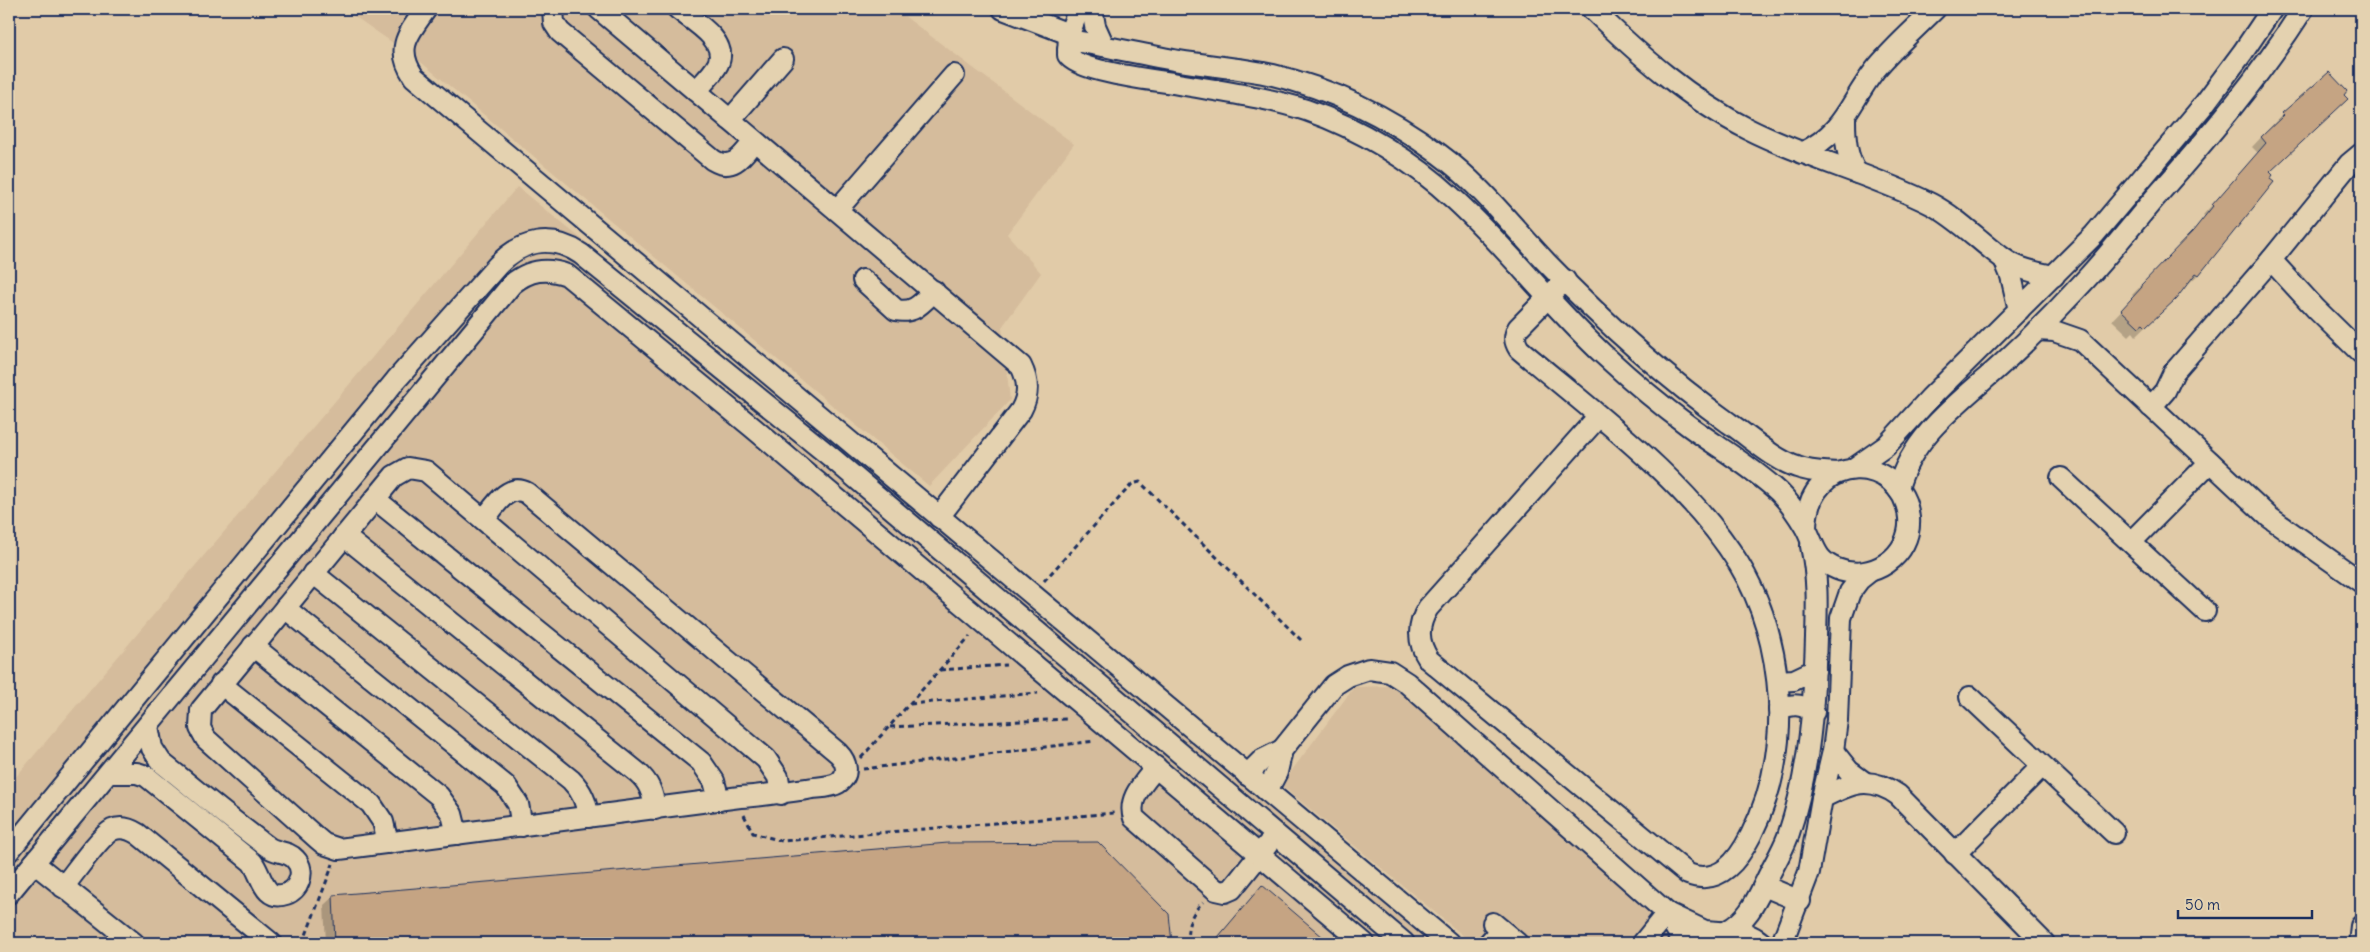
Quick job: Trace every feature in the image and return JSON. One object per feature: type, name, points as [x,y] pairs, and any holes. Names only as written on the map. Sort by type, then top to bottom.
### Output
[{"type":"street","points":[[426,9],[408,34],[404,45],[404,56],[414,77],[1449,943]]},
{"type":"street","points":[[553,9],[554,24],[560,32],[713,160],[724,165],[735,163],[754,141]]},
{"type":"street","points":[[599,9],[1015,359],[1025,374],[1028,384],[1021,410],[940,517]]},
{"type":"street","points":[[678,9],[714,39],[720,49],[721,56],[716,67],[696,91]]},
{"type":"street","points":[[1002,9],[1069,42],[1104,46],[1181,61],[1271,75],[1307,84],[1333,94],[1380,117],[1439,154],[1490,200],[1565,280],[1641,354],[1712,410],[1786,463],[1810,471],[1870,470],[1885,477],[1898,489],[1906,504],[1909,521],[1906,538],[1898,553],[1885,565],[1869,572],[1858,580],[1850,592],[1842,618],[1837,720],[1833,751],[1822,798],[1809,872],[1800,901],[1782,943]]},
{"type":"street","points":[[1079,9],[1069,42],[1070,60],[1075,63],[1123,75],[1254,97],[1325,117],[1372,141],[1430,178],[1480,224],[1603,354],[1647,393],[1775,490],[1794,510],[1821,558],[1835,568],[1852,573],[1869,572]]},
{"type":"street","points":[[1092,9],[1095,26],[1104,46]]},
{"type":"street","points":[[1592,9],[1626,41],[1716,110],[1747,129],[1802,153],[1898,188],[1933,205],[1956,220],[2004,259],[2035,272],[2054,276]]},
{"type":"street","points":[[1802,153],[1824,141],[1845,119],[1874,71],[1934,9]]},
{"type":"street","points":[[1698,943],[1744,920],[1764,886],[1788,836],[1798,800],[1814,712],[1817,582],[1808,536],[1806,511],[1812,495],[1822,482],[1845,471],[1886,446],[1930,398],[2094,235],[2202,107],[2272,9]]},
{"type":"street","points":[[1898,489],[1904,469],[1919,445],[1940,421],[2037,330],[2069,297],[2232,109],[2273,56],[2303,9]]},
{"type":"street","points":[[730,120],[783,59]]},
{"type":"street","points":[[837,210],[954,75]]},
{"type":"street","points":[[1325,117],[1333,94]]},
{"type":"street","points":[[1845,119],[1845,137],[1848,153],[1857,173]]},
{"type":"street","points":[[2145,402],[2161,378],[2174,372],[2271,260],[2349,164],[2361,154]]},
{"type":"street","points":[[2130,192],[2147,208]]},
{"type":"street","points":[[9,851],[396,380],[506,256],[515,249],[531,243],[549,241],[571,247],[607,274],[831,457],[1119,704],[1404,943]]},
{"type":"street","points":[[2004,259],[2011,276],[2019,310]]},
{"type":"street","points":[[2271,260],[2316,309],[2361,353]]},
{"type":"street","points":[[9,893],[512,284],[528,273],[537,270],[557,271],[567,275],[814,478],[1360,940],[1373,916]]},
{"type":"street","points":[[862,280],[896,310],[901,311],[917,308],[934,291]]},
{"type":"street","points":[[1565,280],[1518,328],[1515,338],[1516,344],[1598,417],[1682,493],[1704,517],[1738,563],[1760,609],[1769,634],[1778,681],[1779,710],[1776,756],[1768,794],[1757,823],[1746,844],[1726,870],[1712,877],[1696,877],[1688,874],[1429,660],[1423,651],[1419,629],[1428,608],[1598,417]]},
{"type":"street","points":[[2069,297],[2070,312],[2080,340]]},
{"type":"street","points":[[2037,330],[2054,331],[2080,340],[2276,522],[2361,582]]},
{"type":"street","points":[[396,380],[419,397]]},
{"type":"street","points":[[814,478],[831,457]]},
{"type":"street","points":[[2130,542],[2210,462]]},
{"type":"street","points":[[484,520],[507,494],[516,490],[528,493],[838,753],[845,762],[846,775],[834,785],[781,794],[740,797],[339,849],[324,844],[318,839],[202,734],[199,722],[201,710],[221,684],[400,471],[408,468],[420,468],[426,471],[766,759],[778,777],[781,794]]},
{"type":"street","points":[[2061,478],[2205,611]]},
{"type":"street","points":[[375,499],[701,762],[714,781],[719,800]]},
{"type":"street","points":[[344,536],[646,779],[651,788],[655,809]]},
{"type":"street","points":[[314,573],[571,780],[584,797],[588,817]]},
{"type":"street","points":[[1010,609],[1029,592]]},
{"type":"street","points":[[285,608],[506,786],[518,804],[522,826]]},
{"type":"street","points":[[241,614],[258,639],[439,796],[452,814],[457,834]]},
{"type":"street","points":[[1247,775],[1262,760],[1282,750],[1334,685],[1358,671],[1375,669],[1390,672],[1407,683],[1668,913],[1705,931],[1742,932],[1762,943]]},
{"type":"street","points":[[1778,681],[1794,680],[1815,670]]},
{"type":"street","points":[[1119,704],[1137,683]]},
{"type":"street","points":[[221,684],[371,804],[383,822],[388,843]]},
{"type":"street","points":[[1970,697],[2114,834]]},
{"type":"street","points":[[1779,710],[1786,706],[1800,705],[1814,712]]},
{"type":"street","points":[[109,773],[137,773],[146,776],[252,862],[256,867],[263,886],[268,891],[281,895],[294,890],[298,885],[301,872],[295,859],[267,847],[161,762],[152,748],[148,726]]},
{"type":"street","points":[[1267,791],[1277,772],[1282,750]]},
{"type":"street","points":[[1833,751],[1849,771],[1864,782]]},
{"type":"street","points":[[1955,854],[2042,766]]},
{"type":"street","points":[[1156,767],[1133,799],[1132,812],[1138,823],[1216,890],[1225,892],[1232,889],[1276,835]]},
{"type":"street","points":[[1822,798],[1850,785],[1864,782],[1877,783],[1898,795],[2044,943]]},
{"type":"street","points":[[63,887],[107,834],[117,828],[125,828],[138,834],[272,943]]},
{"type":"street","points":[[1788,836],[1804,838],[1813,844]]},
{"type":"street","points":[[34,863],[134,943]]},
{"type":"street","points":[[1764,886],[1800,901]]},
{"type":"street","points":[[1643,943],[1668,913]]},
{"type":"street","points":[[1668,913],[1684,943]]},
{"type":"street","points":[[2359,943],[2361,926]]},
{"type":"path","points":[[1029,592],[1132,484],[1140,482],[1301,640]]},
{"type":"path","points":[[846,775],[984,621]]},
{"type":"path","points":[[940,670],[1009,665]]},
{"type":"path","points":[[909,704],[1041,693]]},
{"type":"path","points":[[889,727],[1070,719]]},
{"type":"path","points":[[846,775],[1095,741]]},
{"type":"path","points":[[740,797],[745,821],[753,833],[782,841],[1132,812]]},
{"type":"path","points":[[303,943],[339,849]]},
{"type":"path","points":[[1188,943],[1186,930],[1195,909],[1216,890]]},
{"type":"shaded area","points":[[344,9],[895,9],[1074,144],[1007,234],[1041,273],[1002,327],[1010,400],[929,486],[422,63]]},
{"type":"shaded area","points":[[517,187],[1454,943],[9,943],[9,785]]},
{"type":"shaded area","points":[[1390,686],[1420,708],[1650,912],[1692,943],[1472,943],[1281,785],[1354,687]]},
{"type":"building","points":[[2329,72],[2347,91],[2344,95],[2348,99],[2270,172],[2273,175],[2270,179],[2274,182],[2199,275],[2196,273],[2176,299],[2146,327],[2143,324],[2139,327],[2121,310],[2142,287],[2141,285],[2193,231],[2212,205],[2266,143],[2261,137],[2284,115],[2282,113]]},
{"type":"building","points":[[1098,842],[1169,914],[1172,943],[335,943],[333,895],[948,843]]},
{"type":"building","points":[[1262,885],[1330,943],[1213,943]]}]
